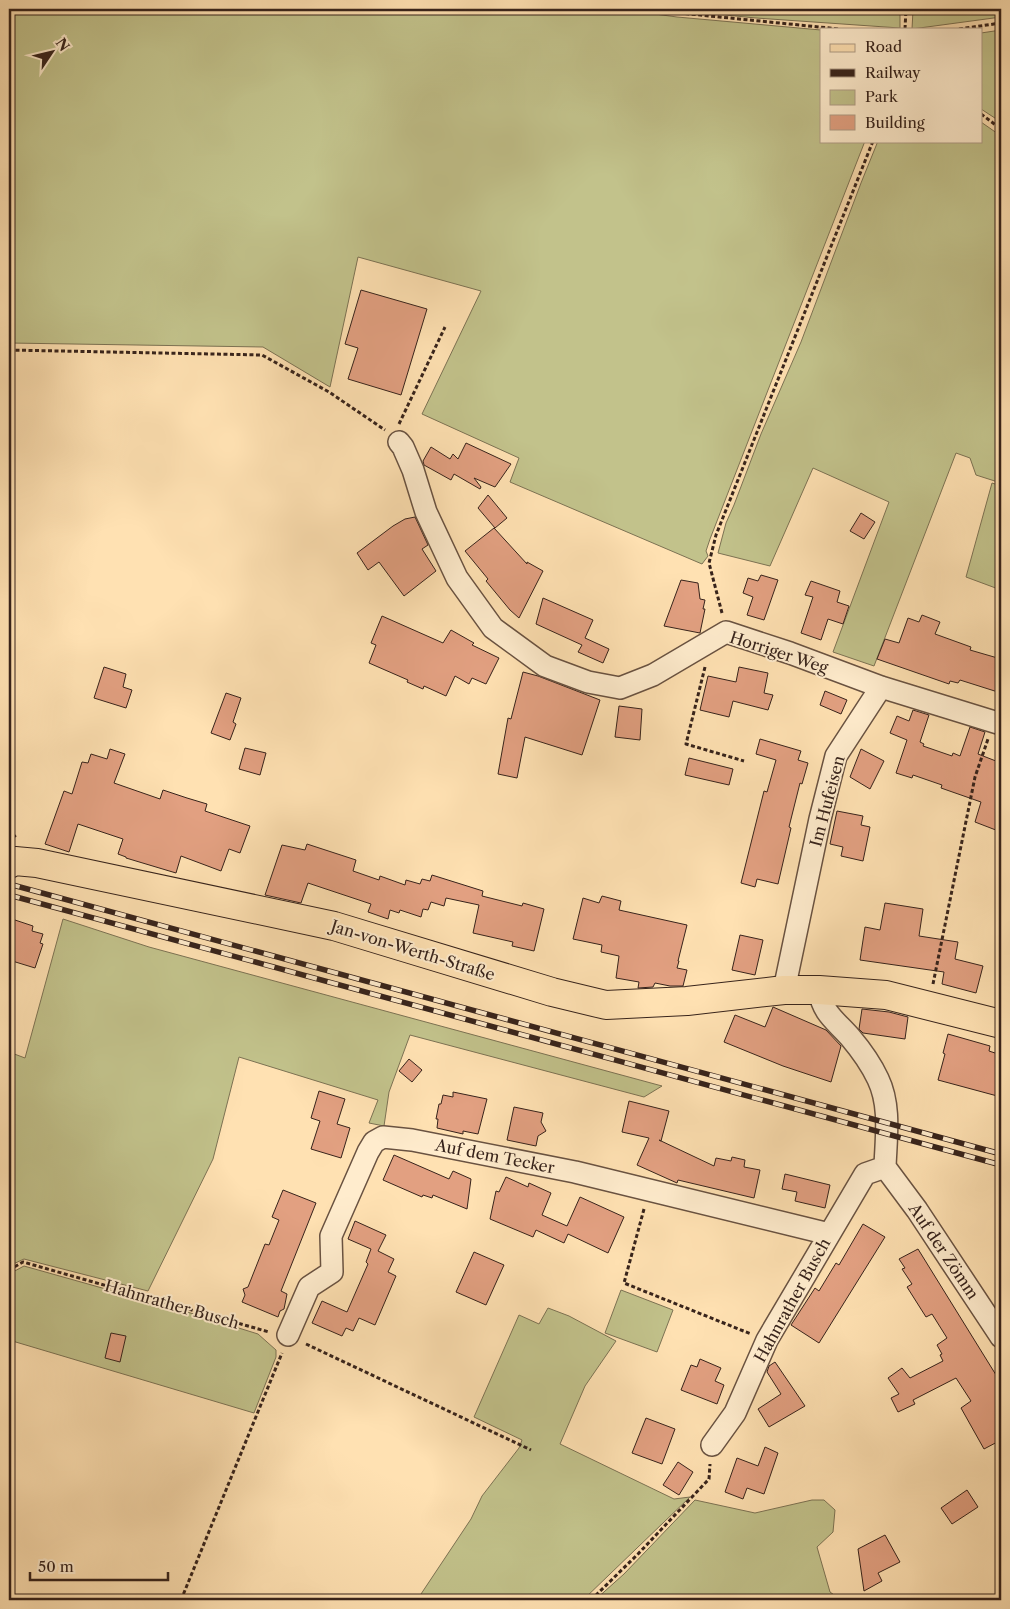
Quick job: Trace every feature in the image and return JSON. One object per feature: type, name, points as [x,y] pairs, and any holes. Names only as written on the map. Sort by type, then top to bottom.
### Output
[{"type":"main road","name":"Jan-von-Werth-Straße","points":[[11,860],[36,863],[334,926],[552,992],[606,1005],[687,1001],[784,990],[819,990],[886,995],[1001,1024]]},
{"type":"street","name":"Horriger Weg","points":[[396,439],[403,447],[413,470],[426,512],[457,578],[493,628],[545,666],[588,682],[620,688],[653,675],[726,632],[790,653],[881,687]]},
{"type":"street","points":[[881,687],[998,723]]},
{"type":"street","name":"Im Hufeisen","points":[[784,990],[820,819],[836,756],[881,687]]},
{"type":"street","points":[[819,990],[821,1002],[827,1013],[849,1036],[869,1062],[884,1092],[886,1106],[885,1167]]},
{"type":"street","name":"Auf dem Tecker","points":[[287,1337],[309,1287],[332,1272],[331,1236],[368,1152],[374,1142],[383,1137],[412,1140],[575,1172],[829,1234]]},
{"type":"street","name":"Hahnrather Busch","points":[[712,1445],[734,1413],[767,1340],[865,1174],[885,1167]]},
{"type":"street","name":"Auf der Zömm","points":[[885,1167],[917,1210],[1001,1337]]},
{"type":"path","points":[[640,9],[829,28]]},
{"type":"path","points":[[905,28],[906,9]]},
{"type":"path","points":[[967,28],[1001,23]]},
{"type":"path","points":[[982,115],[1001,128]]},
{"type":"path","points":[[726,632],[710,563],[716,535],[873,142]]},
{"type":"path","points":[[9,350],[262,355],[329,392],[396,439],[445,327]]},
{"type":"path","points":[[701,647],[707,658],[686,744],[744,761]]},
{"type":"path","points":[[928,1006],[975,777],[998,723]]},
{"type":"path","points":[[649,1191],[624,1283],[767,1340]]},
{"type":"path","name":"Hahnrather Busch","points":[[9,1270],[23,1262],[287,1337],[531,1450]]},
{"type":"path","points":[[181,1600],[280,1359],[287,1337]]},
{"type":"path","points":[[591,1600],[638,1554],[708,1479],[712,1445]]},
{"type":"green space","points":[[9,9],[618,9],[677,17],[820,30],[820,142],[865,142],[710,539],[706,551],[708,556],[702,564],[510,482],[519,458],[422,414],[481,291],[358,257],[330,387],[263,347],[9,343]]},
{"type":"green space","points":[[663,9],[813,9],[900,12],[900,28],[756,18]]},
{"type":"green space","points":[[1001,9],[1001,17],[912,28],[913,10]]},
{"type":"green space","points":[[1001,30],[1001,122],[982,110],[982,33]]},
{"type":"green space","points":[[982,123],[1001,136],[1001,483],[976,475],[970,458],[956,453],[874,666],[833,652],[889,502],[813,468],[770,566],[718,553],[726,523],[761,434],[801,342],[878,142],[982,142]]},
{"type":"green space","points":[[992,483],[1001,486],[1001,590],[966,577]]},
{"type":"green space","points":[[63,919],[149,947],[662,1086],[644,1097],[410,1035],[389,1092],[384,1126],[369,1123],[378,1100],[239,1057],[213,1159],[148,1291],[24,1259],[9,1266],[9,1052],[25,1058]]},
{"type":"green space","points":[[24,1266],[258,1334],[276,1350],[276,1357],[254,1413],[9,1340],[9,1274]]},
{"type":"green space","points":[[621,1290],[673,1310],[657,1352],[605,1333]]},
{"type":"green space","points":[[548,1308],[569,1316],[616,1341],[585,1386],[560,1444],[674,1499],[690,1497],[583,1600],[417,1600],[471,1519],[482,1496],[519,1448],[522,1440],[474,1417],[519,1315],[539,1324]]},
{"type":"green space","points":[[695,1500],[755,1513],[812,1500],[824,1500],[835,1510],[833,1532],[817,1547],[830,1592],[841,1600],[595,1600],[624,1574]]},
{"type":"water","points":[[813,9],[900,9],[900,12]]},
{"type":"building","points":[[361,290],[427,309],[401,395],[348,379],[358,348],[345,344]]},
{"type":"building","points":[[466,443],[511,464],[495,487],[474,478],[481,487],[480,489],[454,474],[451,480],[424,465],[423,461],[431,447],[450,459],[453,454],[458,459]]},
{"type":"building","points":[[488,495],[507,518],[495,528],[478,508]]},
{"type":"building","points":[[861,513],[875,522],[864,539],[850,531]]},
{"type":"building","points":[[415,517],[428,545],[422,549],[436,571],[404,596],[379,562],[368,570],[357,553],[393,526],[405,519]]},
{"type":"building","points":[[494,528],[527,564],[527,562],[543,571],[519,618],[486,581],[488,579],[465,551]]},
{"type":"building","points":[[761,575],[778,580],[764,620],[747,615],[753,597],[743,593],[748,578],[758,581]]},
{"type":"building","points":[[681,580],[698,583],[700,599],[705,600],[700,633],[664,626]]},
{"type":"building","points":[[811,581],[840,591],[837,602],[849,606],[843,624],[828,619],[821,640],[801,633],[813,597],[805,595]]},
{"type":"building","points":[[543,598],[593,620],[585,638],[609,649],[603,663],[578,652],[582,645],[536,624]]},
{"type":"building","points":[[922,615],[940,622],[935,634],[971,647],[970,650],[1001,659],[1001,693],[960,680],[958,683],[950,681],[949,684],[877,659],[885,639],[899,643],[908,618],[919,622]]},
{"type":"building","points":[[382,616],[443,643],[451,630],[474,643],[472,645],[499,658],[486,684],[472,678],[469,684],[455,676],[446,696],[424,686],[423,689],[407,682],[408,680],[369,663],[376,645],[371,643]]},
{"type":"building","points":[[104,667],[126,674],[123,687],[132,690],[126,708],[94,698]]},
{"type":"building","points":[[739,667],[768,673],[764,693],[773,695],[768,710],[733,701],[729,717],[700,710],[708,676],[736,682]]},
{"type":"building","points":[[523,672],[600,700],[582,755],[525,737],[517,778],[498,774],[508,718],[511,719]]},
{"type":"building","points":[[825,691],[847,700],[841,714],[820,705]]},
{"type":"building","points":[[226,693],[241,698],[233,722],[236,724],[230,740],[211,733]]},
{"type":"building","points":[[619,706],[642,709],[640,740],[615,737]]},
{"type":"building","points":[[913,710],[929,715],[920,742],[924,744],[923,746],[952,756],[953,753],[960,756],[970,727],[985,732],[978,754],[1001,763],[1001,832],[975,822],[981,802],[941,788],[942,785],[913,775],[912,778],[896,773],[907,740],[890,733],[897,716],[909,721]]},
{"type":"building","points":[[760,739],[801,751],[798,760],[808,763],[802,784],[800,783],[789,827],[791,828],[778,884],[757,879],[755,887],[741,883],[764,791],[767,792],[776,760],[756,754]]},
{"type":"building","points":[[245,748],[266,753],[260,775],[239,769]]},
{"type":"building","points":[[110,749],[125,754],[114,783],[160,799],[163,790],[207,804],[205,811],[250,826],[240,853],[229,849],[221,871],[181,856],[176,873],[118,854],[123,839],[78,824],[69,852],[45,844],[64,791],[72,794],[82,762],[88,763],[91,754],[107,759]]},
{"type":"building","points":[[861,749],[884,761],[870,789],[850,777]]},
{"type":"building","points":[[689,758],[733,769],[729,785],[685,775]]},
{"type":"building","points":[[837,811],[863,816],[861,825],[870,827],[863,861],[841,856],[843,847],[830,844]]},
{"type":"building","points":[[307,844],[356,860],[353,871],[379,880],[380,876],[405,885],[406,880],[420,884],[422,879],[430,881],[432,875],[483,891],[482,896],[522,906],[523,903],[544,909],[534,951],[512,946],[513,942],[473,933],[479,905],[446,898],[444,906],[431,902],[428,910],[423,909],[421,917],[400,910],[399,913],[390,910],[388,919],[368,912],[371,904],[308,883],[301,903],[265,895],[282,845],[305,850]]},
{"type":"building","points":[[602,896],[621,901],[619,910],[687,925],[677,968],[687,970],[683,986],[655,983],[653,987],[638,988],[639,982],[616,978],[619,956],[601,952],[602,945],[573,939],[583,898],[599,903]]},
{"type":"building","points":[[885,903],[923,909],[919,936],[958,942],[955,959],[983,966],[976,993],[942,984],[944,972],[860,960],[865,927],[880,930]]},
{"type":"building","points":[[9,918],[33,926],[32,931],[43,934],[40,943],[43,944],[35,968],[9,960]]},
{"type":"building","points":[[740,935],[763,940],[755,975],[732,970]]},
{"type":"building","points":[[773,1007],[826,1030],[841,1046],[831,1082],[783,1066],[724,1042],[735,1015],[765,1027]]},
{"type":"building","points":[[862,1009],[889,1012],[908,1017],[905,1039],[863,1033],[859,1029]]},
{"type":"building","points":[[948,1034],[990,1046],[989,1051],[1001,1055],[1001,1097],[938,1080]]},
{"type":"building","points":[[409,1059],[422,1070],[412,1082],[399,1071]]},
{"type":"building","points":[[319,1091],[345,1099],[337,1124],[350,1128],[341,1158],[311,1149],[320,1121],[311,1118]]},
{"type":"building","points":[[453,1092],[487,1099],[478,1134],[463,1131],[463,1134],[437,1128],[438,1119],[436,1119],[443,1095],[453,1097]]},
{"type":"building","points":[[629,1101],[669,1111],[661,1141],[714,1166],[716,1158],[731,1161],[732,1157],[745,1160],[744,1167],[760,1170],[754,1198],[678,1180],[677,1183],[637,1165],[649,1138],[622,1132]]},
{"type":"building","points":[[514,1107],[543,1113],[541,1122],[546,1131],[538,1136],[536,1146],[507,1140]]},
{"type":"building","points":[[394,1155],[449,1179],[453,1171],[471,1179],[467,1209],[433,1195],[432,1198],[423,1195],[422,1197],[383,1180]]},
{"type":"building","points":[[785,1174],[830,1185],[825,1208],[795,1201],[797,1192],[782,1189]]},
{"type":"building","points":[[506,1177],[528,1187],[529,1183],[551,1193],[542,1215],[567,1226],[580,1197],[624,1217],[608,1253],[568,1234],[564,1243],[536,1230],[533,1237],[490,1219],[496,1191],[499,1192]]},
{"type":"building","points":[[283,1190],[316,1203],[281,1291],[287,1294],[284,1309],[280,1311],[278,1317],[242,1302],[245,1295],[243,1289],[248,1287],[265,1244],[269,1245],[279,1220],[272,1217]]},
{"type":"building","points":[[355,1221],[386,1235],[378,1251],[394,1259],[388,1272],[396,1276],[375,1325],[359,1318],[353,1331],[346,1328],[342,1336],[312,1323],[322,1301],[347,1312],[368,1264],[366,1262],[371,1249],[348,1239]]},
{"type":"building","points":[[863,1224],[885,1237],[819,1343],[791,1325],[815,1288],[819,1291],[836,1263],[839,1265]]},
{"type":"building","points":[[918,1249],[1001,1383],[1001,1440],[984,1449],[961,1408],[971,1401],[956,1378],[913,1400],[915,1404],[898,1412],[891,1398],[899,1394],[888,1378],[902,1368],[910,1378],[943,1361],[940,1355],[942,1354],[937,1345],[947,1338],[932,1314],[926,1317],[907,1287],[912,1284],[902,1269],[905,1268],[899,1259]]},
{"type":"building","points":[[474,1252],[504,1265],[486,1305],[456,1292]]},
{"type":"building","points":[[111,1333],[126,1336],[120,1362],[105,1358]]},
{"type":"building","points":[[700,1359],[721,1368],[715,1381],[724,1385],[717,1404],[681,1390],[691,1365],[697,1367]]},
{"type":"building","points":[[775,1362],[805,1406],[769,1427],[758,1409],[781,1394],[767,1372],[769,1366]]},
{"type":"building","points":[[646,1418],[675,1429],[662,1464],[632,1453]]},
{"type":"building","points":[[765,1447],[778,1453],[764,1494],[747,1488],[743,1499],[725,1492],[737,1458],[758,1466]]},
{"type":"building","points":[[678,1462],[693,1472],[679,1495],[663,1485]]},
{"type":"building","points":[[967,1490],[978,1507],[952,1524],[941,1508]]},
{"type":"building","points":[[885,1535],[900,1562],[878,1573],[882,1581],[864,1591],[858,1549]]},
{"type":"railway","points":[[9,884],[1001,1154]]},
{"type":"railway","points":[[9,895],[1001,1165]]}]
